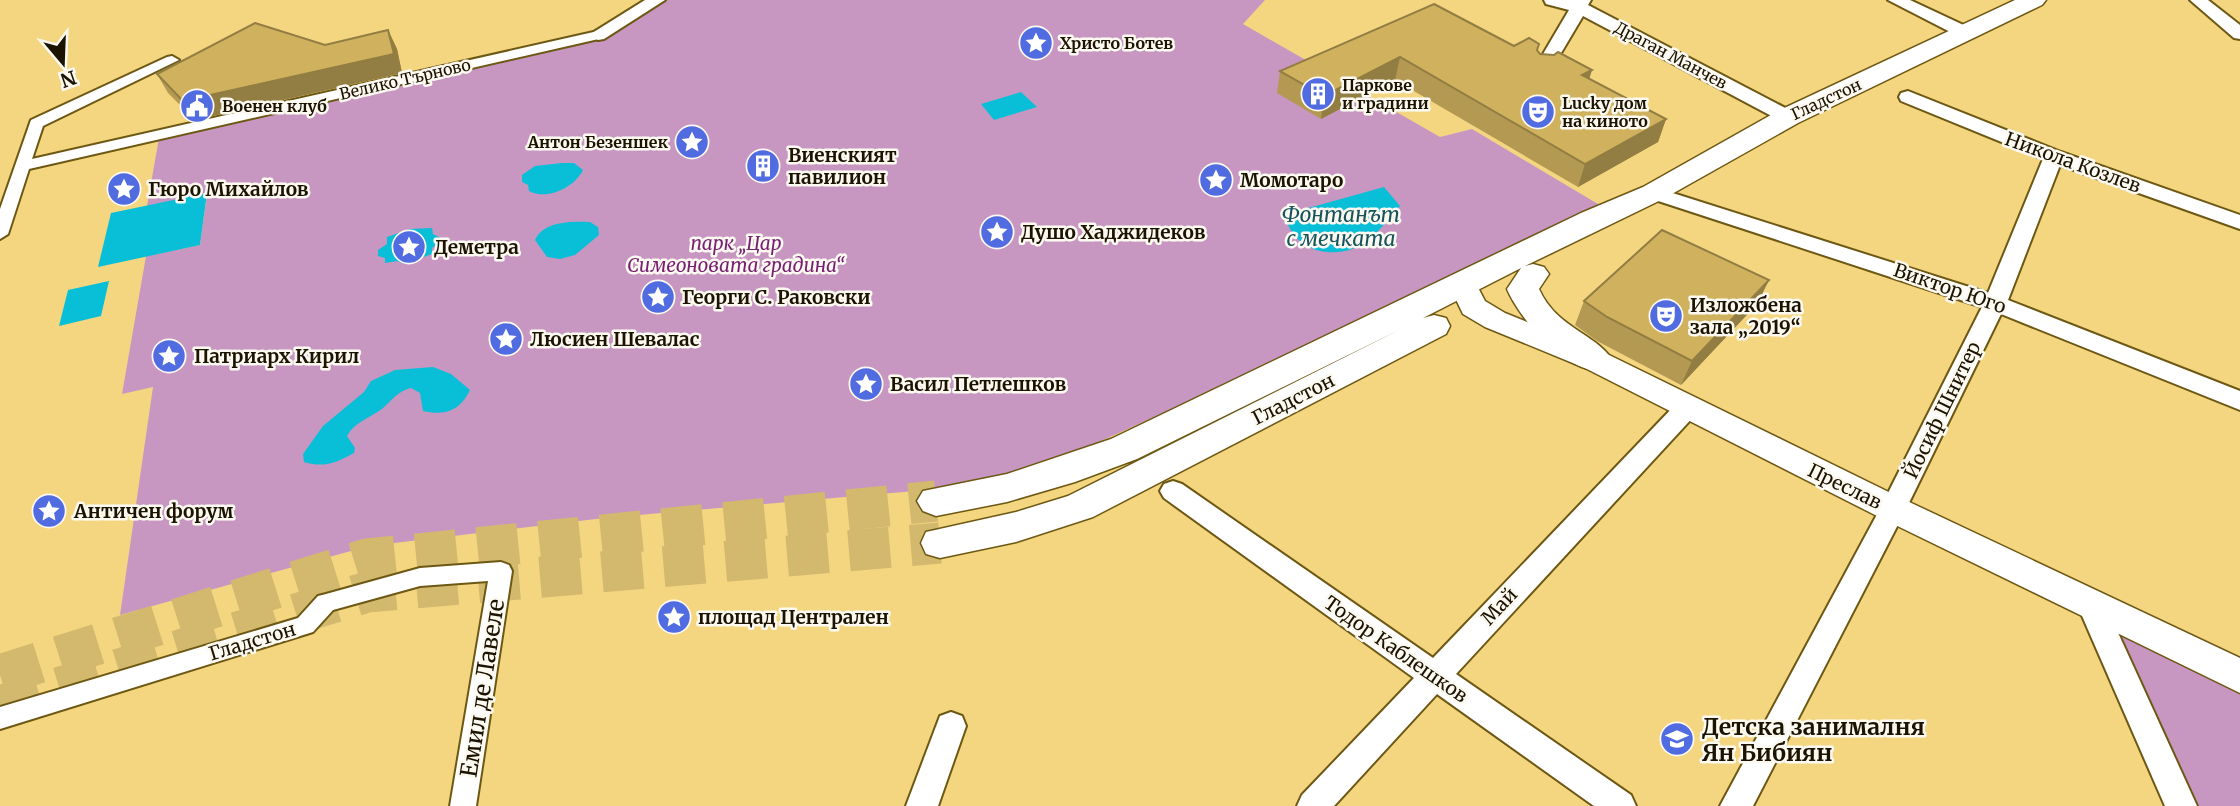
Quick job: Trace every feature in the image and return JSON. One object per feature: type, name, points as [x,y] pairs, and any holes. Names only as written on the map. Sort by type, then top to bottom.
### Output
[{"type":"main road","name":"Гладстон","points":[[940,543],[1016,527],[1080,507],[1468,296],[1592,220],[1653,193],[1787,117],[2034,0]]},
{"type":"main road","name":"Гладстон","points":[[936,501],[1007,488],[1062,472],[1124,449],[1468,296],[1533,274],[1598,232],[1623,208]]},
{"type":"main road","points":[[1533,274],[1523,289],[1534,310],[1546,326],[1596,361]]},
{"type":"street","name":"Велико Търново","points":[[23,166],[598,35],[657,0]]},
{"type":"street","name":"Драган Манчев","points":[[1552,0],[1581,3],[1787,117]]},
{"type":"street","points":[[1896,0],[1966,33]]},
{"type":"street","points":[[2198,0],[2240,34]]},
{"type":"street","points":[[1542,71],[1581,3]]},
{"type":"street","points":[[0,233],[36,124],[172,60]]},
{"type":"street","name":"Никола Козлев","points":[[1908,97],[2054,156],[2240,222]]},
{"type":"street","name":"Йосиф Шнитер","points":[[1737,806],[1893,509],[1995,303],[2054,156]]},
{"type":"street","name":"Виктор Юго","points":[[1653,193],[1995,303],[2240,401]]},
{"type":"street","name":"Преслав","points":[[1468,296],[1494,320],[1596,361],[1893,509],[2240,676]]},
{"type":"street","name":"Май","points":[[1313,806],[1687,408]]},
{"type":"street","name":"Тодор Каблешков","points":[[1173,491],[1620,806]]},
{"type":"street","name":"Гладстон","points":[[0,718],[304,625],[326,603],[421,577],[501,570]]},
{"type":"street","name":"Емил де Лавеле","points":[[463,806],[501,570]]},
{"type":"street","points":[[2090,602],[2181,806]]},
{"type":"street","points":[[922,806],[951,726]]},
{"type":"green space","name":"парк „Цар Симеоновата градина“","points":[[664,0],[1265,0],[1243,24],[1440,137],[1472,129],[1603,207],[1362,324],[1054,462],[938,489],[604,518],[369,546],[120,615],[153,387],[122,394],[146,256],[200,245],[207,194],[147,206],[159,138],[602,38]]},
{"type":"green space","points":[[2090,602],[2240,676],[2240,806],[2181,806]]},
{"type":"water","points":[[1021,92],[1037,107],[994,120],[981,104]]},
{"type":"water","points":[[574,163],[583,170],[574,182],[560,191],[536,194],[529,191],[528,185],[522,182],[522,175],[535,166]]},
{"type":"water","name":"Фонтанът с мечката","points":[[1384,187],[1400,206],[1370,239],[1359,246],[1335,252],[1311,248],[1301,242],[1287,222],[1294,212]]},
{"type":"water","points":[[207,193],[200,245],[98,267],[111,213]]},
{"type":"water","points":[[567,222],[590,222],[598,227],[599,235],[575,255],[560,259],[547,257],[535,240],[544,229],[551,226]]},
{"type":"water","points":[[432,228],[433,234],[443,239],[432,248],[432,254],[405,264],[397,261],[385,263],[385,258],[378,256],[378,250],[387,244],[387,237],[410,229]]},
{"type":"water","points":[[109,281],[101,316],[59,326],[68,290]]},
{"type":"water","points":[[433,367],[451,374],[470,390],[457,407],[438,413],[423,411],[420,393],[411,388],[357,424],[347,436],[355,448],[354,453],[330,463],[318,465],[304,462],[303,454],[323,426],[364,392],[371,381],[395,370]]},
{"type":"building","points":[[1434,4],[1514,46],[1529,38],[1539,44],[1537,50],[1540,54],[1554,55],[1558,52],[1592,70],[1582,75],[1666,119],[1585,164],[1400,57],[1324,96],[1280,71]]},
{"type":"building","points":[[255,23],[325,45],[388,30],[394,54],[183,101],[157,74]]},
{"type":"building","name":"Изложбена зала „2019“","points":[[1662,230],[1769,280],[1692,361],[1607,317],[1584,301]]},
{"type":"tunnel","points":[[0,675],[367,559],[936,501]]},
{"type":"tunnel","points":[[0,706],[367,592],[940,543]]},
{"type":"place","name":"Христо Ботев","points":[[1036,43]]},
{"type":"place","name":"Паркове и градини","points":[[1318,94]]},
{"type":"place","name":"Военен клуб","points":[[197,106]]},
{"type":"place","name":"Lucky дом на киното","points":[[1538,112]]},
{"type":"place","name":"Антон Безеншек","points":[[692,142]]},
{"type":"place","name":"Виенският павилион","points":[[763,166]]},
{"type":"place","name":"Момотаро","points":[[1216,180]]},
{"type":"place","name":"Гюро Михайлов","points":[[124,189]]},
{"type":"place","name":"Душо Хаджидеков","points":[[997,232]]},
{"type":"place","name":"Деметра","points":[[409,247]]},
{"type":"place","name":"Георги С. Раковски","points":[[658,297]]},
{"type":"place","name":"Изложбена зала „2019“","points":[[1666,316]]},
{"type":"place","name":"Люсиен Шевалас","points":[[506,339]]},
{"type":"place","name":"Патриарх Кирил","points":[[169,356]]},
{"type":"place","name":"Васил Петлешков","points":[[866,384]]},
{"type":"place","name":"Античен форум","points":[[49,511]]},
{"type":"place","name":"площад Централен","points":[[674,617]]},
{"type":"place","name":"Детска занималня Ян Бибиян","points":[[1677,739]]}]
